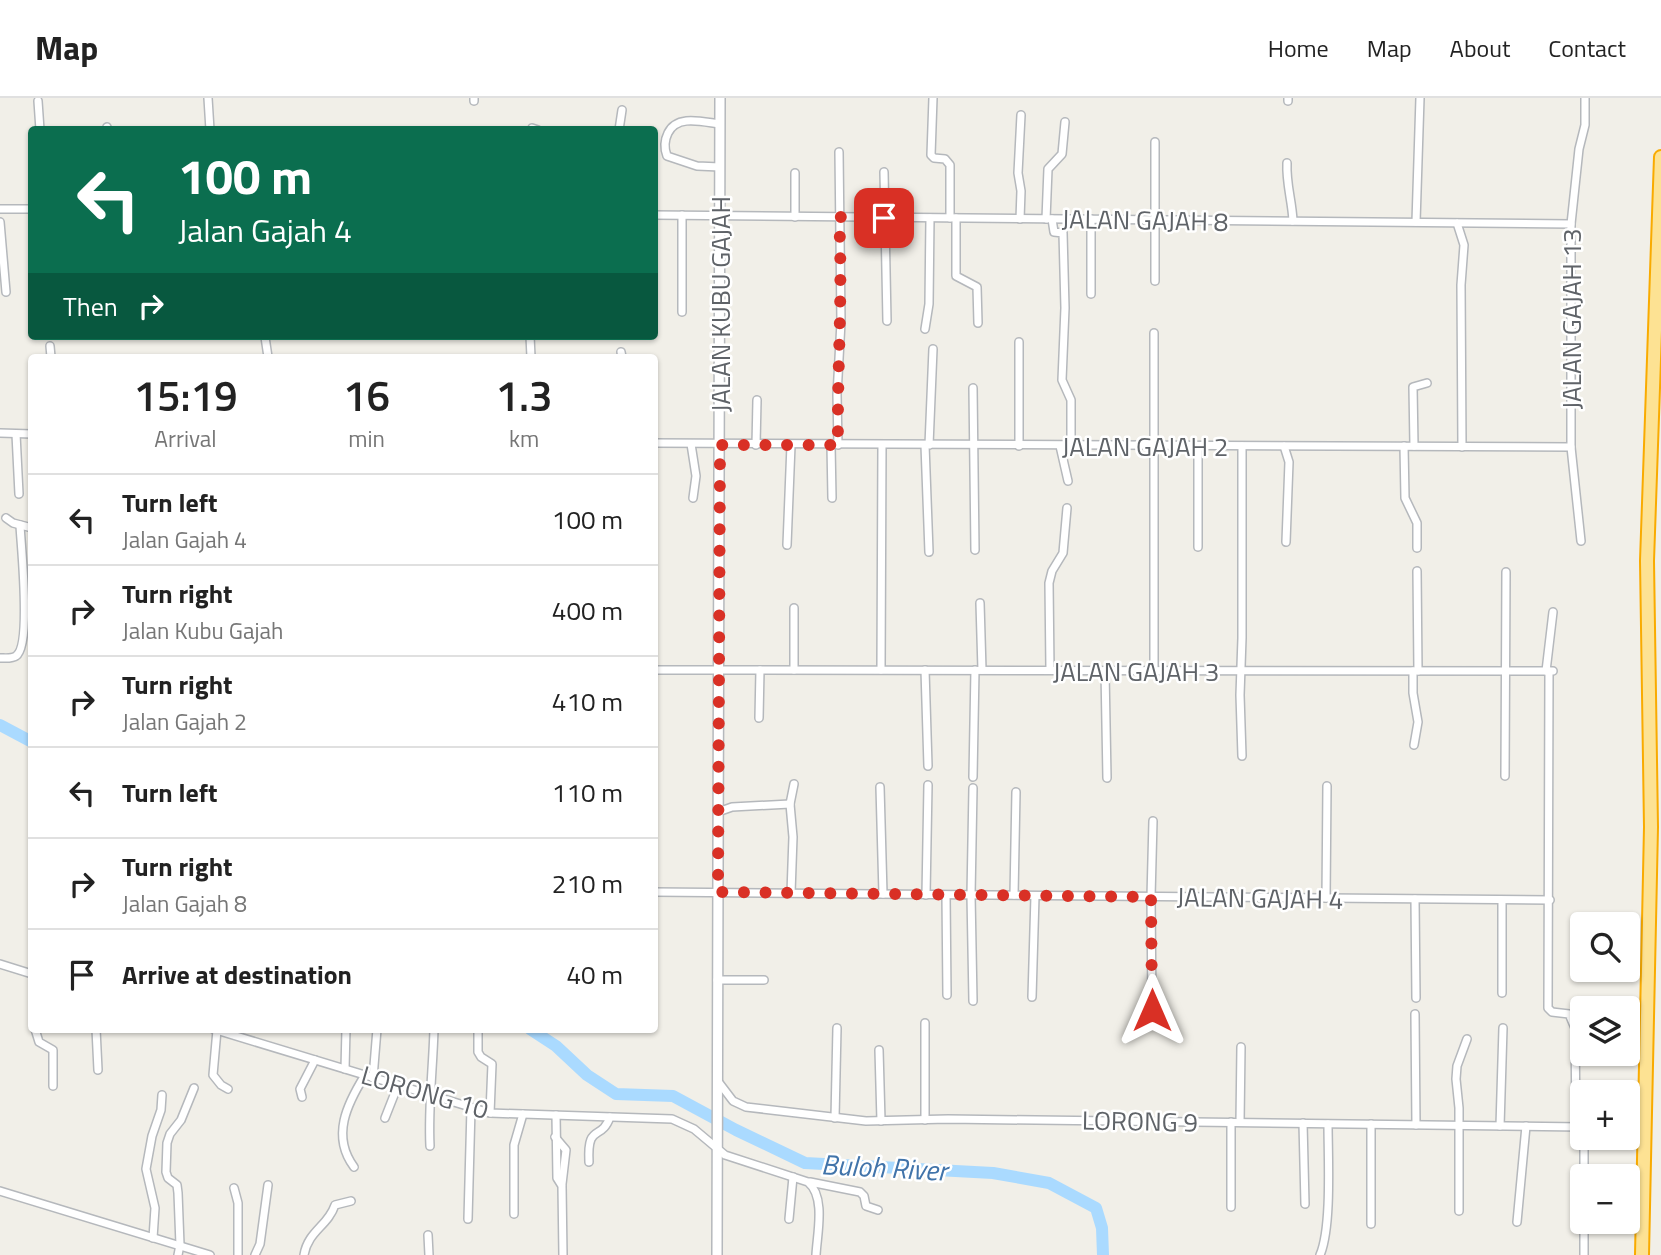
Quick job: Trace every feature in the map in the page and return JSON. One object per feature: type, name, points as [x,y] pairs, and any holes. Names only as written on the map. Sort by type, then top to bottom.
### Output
[{"type":"highway","points":[[1642,1255],[1651,827],[1647,561],[1661,157]]},
{"type":"street","points":[[208,98],[211,126]]},
{"type":"street","name":"JALAN KUBU GAJAH","points":[[717,1255],[720,98]]},
{"type":"street","points":[[933,98],[931,155],[945,159],[950,165],[956,276],[977,287],[978,323]]},
{"type":"street","points":[[1416,222],[1420,98]]},
{"type":"street","name":"JALAN GAJAH 13","points":[[1581,541],[1571,447],[1571,224],[1579,149],[1585,125],[1585,98]]},
{"type":"street","points":[[38,101],[40,126]]},
{"type":"street","points":[[620,126],[622,110]]},
{"type":"street","points":[[1020,219],[1021,191],[1018,173],[1021,115]]},
{"type":"street","points":[[720,124],[687,120],[677,122],[669,130],[665,151],[667,156],[697,166],[720,167]]},
{"type":"street","points":[[1063,233],[1054,232],[1049,219],[1048,169],[1062,154],[1065,122]]},
{"type":"street","points":[[1155,142],[1155,281]]},
{"type":"street","points":[[832,498],[841,321],[839,152]]},
{"type":"street","points":[[1287,163],[1286,184],[1292,198],[1293,221]]},
{"type":"street","points":[[884,172],[887,321]]},
{"type":"street","points":[[795,173],[795,217]]},
{"type":"street","points":[[0,209],[28,209]]},
{"type":"street","name":"JALAN GAJAH 8","points":[[658,215],[1571,224]]},
{"type":"street","points":[[682,215],[682,312]]},
{"type":"street","points":[[925,329],[929,304],[930,218]]},
{"type":"street","points":[[1063,219],[1065,308],[1062,380],[1071,400],[1070,446]]},
{"type":"street","points":[[1091,219],[1091,293]]},
{"type":"street","points":[[0,222],[6,292]]},
{"type":"street","points":[[1457,223],[1464,245],[1461,285],[1462,447]]},
{"type":"street","points":[[1154,333],[1154,671]]},
{"type":"street","points":[[1019,342],[1019,446]]},
{"type":"street","points":[[50,346],[51,354]]},
{"type":"street","points":[[929,552],[927,445],[933,349]]},
{"type":"street","points":[[1415,446],[1412,388],[1414,385],[1427,383]]},
{"type":"street","points":[[973,387],[975,550]]},
{"type":"street","points":[[756,445],[757,400]]},
{"type":"street","points":[[0,433],[28,434]]},
{"type":"street","points":[[16,434],[19,494]]},
{"type":"street","name":"JALAN GAJAH 2","points":[[658,443],[1571,447]]},
{"type":"street","points":[[691,444],[696,476],[693,498]]},
{"type":"street","points":[[788,545],[791,445]]},
{"type":"street","points":[[881,670],[882,445]]},
{"type":"street","points":[[1060,446],[1068,481]]},
{"type":"street","points":[[1198,446],[1198,547]]},
{"type":"street","points":[[1242,446],[1242,756]]},
{"type":"street","points":[[1283,446],[1289,461],[1286,542]]},
{"type":"street","points":[[1404,446],[1405,498],[1417,523],[1417,548]]},
{"type":"street","points":[[1050,670],[1049,583],[1052,571],[1063,553],[1067,508]]},
{"type":"street","points":[[6,518],[28,527]]},
{"type":"street","points":[[0,657],[16,657],[28,643],[20,526]]},
{"type":"street","points":[[1414,745],[1418,722],[1414,705],[1416,571]]},
{"type":"street","points":[[1505,776],[1506,572]]},
{"type":"street","points":[[973,777],[980,603]]},
{"type":"street","points":[[794,608],[794,670]]},
{"type":"street","points":[[1553,612],[1550,671],[1548,1008],[1552,1012],[1569,1014],[1575,1028],[1577,1080]]},
{"type":"street","name":"JALAN GAJAH 3","points":[[658,670],[1550,671]]},
{"type":"street","points":[[759,718],[760,670]]},
{"type":"street","points":[[925,670],[928,766]]},
{"type":"street","points":[[1105,671],[1107,778]]},
{"type":"street","points":[[791,893],[793,837],[790,804],[794,784]]},
{"type":"street","points":[[926,895],[928,785]]},
{"type":"street","points":[[1326,898],[1327,786]]},
{"type":"street","points":[[880,788],[883,894]]},
{"type":"street","points":[[973,788],[971,895],[974,1001]]},
{"type":"street","points":[[1014,895],[1016,792]]},
{"type":"street","points":[[718,812],[732,807],[790,804]]},
{"type":"street","points":[[1152,1010],[1153,821]]},
{"type":"street","name":"JALAN GAJAH 4","points":[[658,892],[1550,900]]},
{"type":"street","points":[[946,895],[947,995]]},
{"type":"street","points":[[1032,997],[1035,896]]},
{"type":"street","points":[[1415,899],[1416,998]]},
{"type":"street","points":[[1502,900],[1502,993]]},
{"type":"street","points":[[0,964],[28,973]]},
{"type":"street","points":[[718,980],[764,980]]},
{"type":"street","points":[[1415,1014],[1416,1125]]},
{"type":"street","points":[[925,1023],[925,1120]]},
{"type":"street","points":[[835,1118],[838,1028]]},
{"type":"street","points":[[1500,1126],[1503,1028]]},
{"type":"street","points":[[36,1033],[39,1042],[52,1050],[53,1086]]},
{"type":"street","points":[[96,1033],[98,1070]]},
{"type":"street","points":[[215,1033],[214,1075],[220,1085],[228,1089]]},
{"type":"street","name":"LORONG 10","points":[[225,1033],[490,1113],[672,1119],[694,1129],[717,1145],[724,1155],[808,1182],[860,1192],[864,1196],[866,1206],[878,1210]]},
{"type":"street","points":[[345,1069],[346,1033]]},
{"type":"street","points":[[354,1167],[347,1157],[343,1143],[344,1115],[369,1076],[376,1033]]},
{"type":"street","points":[[430,1146],[429,1109],[435,1033]]},
{"type":"street","points":[[478,1033],[478,1052],[492,1064],[490,1113]]},
{"type":"street","points":[[1459,1211],[1456,1079],[1457,1066],[1467,1039]]},
{"type":"street","points":[[1240,1122],[1241,1047]]},
{"type":"street","points":[[878,1050],[881,1121]]},
{"type":"street","points":[[302,1097],[300,1089],[315,1060]]},
{"type":"street","name":"LORONG 9","points":[[717,1079],[727,1096],[738,1105],[835,1118],[881,1121],[1570,1127]]},
{"type":"street","points":[[385,1118],[398,1085]]},
{"type":"street","points":[[178,1255],[178,1193],[177,1185],[168,1178],[166,1172],[167,1143],[170,1134],[181,1120],[194,1088]]},
{"type":"street","points":[[153,1238],[155,1209],[146,1169],[152,1136],[161,1110],[162,1095]]},
{"type":"street","points":[[468,1219],[471,1108]]},
{"type":"street","points":[[514,1214],[514,1145],[523,1114]]},
{"type":"street","points":[[556,1115],[555,1137],[566,1150],[562,1185],[563,1255]]},
{"type":"street","points":[[589,1162],[590,1139],[594,1133],[606,1126],[610,1117]]},
{"type":"street","points":[[1231,1122],[1231,1207]]},
{"type":"street","points":[[1303,1123],[1305,1204]]},
{"type":"street","points":[[1320,1255],[1326,1216],[1328,1124]]},
{"type":"street","points":[[1371,1124],[1371,1224]]},
{"type":"street","points":[[1517,1222],[1526,1126]]},
{"type":"street","points":[[789,1219],[793,1177]]},
{"type":"street","points":[[808,1182],[816,1189],[819,1213],[816,1255]]},
{"type":"street","points":[[255,1255],[260,1244],[268,1185]]},
{"type":"street","points":[[234,1188],[238,1203],[238,1255]]},
{"type":"street","points":[[0,1191],[210,1255]]},
{"type":"street","points":[[304,1255],[310,1238],[333,1213],[335,1205],[351,1201]]},
{"type":"street","points":[[1584,1234],[1584,1255]]},
{"type":"street","points":[[428,1235],[429,1255]]},
{"type":"waterway","name":"Buloh River","points":[[0,725],[28,740]]},
{"type":"waterway","name":"Buloh River","points":[[536,1033],[556,1046],[587,1075],[616,1094],[673,1096],[805,1163],[993,1173],[1049,1183],[1096,1208],[1102,1228],[1103,1255]]},
{"type":"route","points":[[884,218],[839,217],[841,321],[837,395],[838,445],[720,445],[718,892],[1151,897],[1152,1010]]}]
